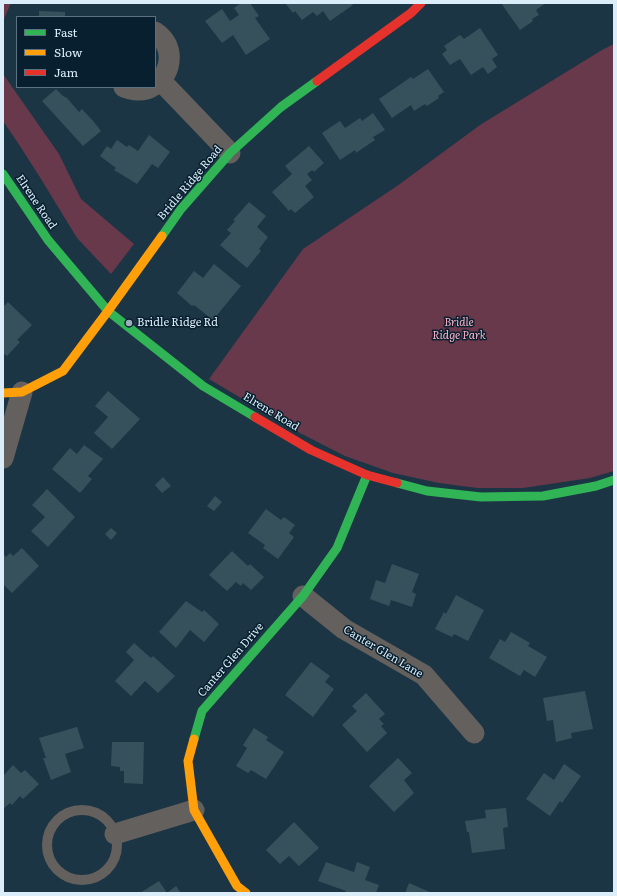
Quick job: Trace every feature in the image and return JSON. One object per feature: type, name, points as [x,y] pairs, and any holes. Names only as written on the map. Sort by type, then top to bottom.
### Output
[{"type":"street","name":"Bridle Ridge Road","points":[[12,393],[62,372],[181,209],[230,153],[281,107],[411,13],[421,3]]},
{"type":"street","points":[[156,33],[164,41],[170,58],[166,74],[156,84],[230,153]]},
{"type":"street","points":[[126,88],[131,90],[149,88]]},
{"type":"street","name":"Elrene Road","points":[[3,174],[48,240],[108,311],[203,386],[311,450],[367,475],[427,491],[481,497],[543,496],[596,486],[614,480]]},
{"type":"street","points":[[3,458],[12,393]]},
{"type":"street","name":"Canter Glen Drive","points":[[246,893],[237,886],[194,810],[188,761],[202,711],[304,596],[337,548],[367,475]]},
{"type":"street","name":"Canter Glen Lane","points":[[304,596],[344,629],[424,675],[474,733]]},
{"type":"street","points":[[115,834],[194,810]]},
{"type":"lane","points":[[78,810],[90,811],[101,815],[109,823],[115,834],[115,856],[109,866],[101,873],[91,878],[80,879],[69,877],[59,872],[52,863],[47,852],[47,841],[50,829],[57,820],[67,813],[78,810]]},
{"type":"green space","points":[[3,3],[11,3],[3,21]]},
{"type":"green space","name":"Bridle Ridge Park","points":[[614,44],[614,471],[590,478],[523,488],[477,488],[439,483],[393,473],[345,456],[298,432],[209,379],[303,249],[397,186],[480,125]]},
{"type":"green space","points":[[3,74],[59,154],[81,199],[134,244],[111,274],[77,238],[3,121]]},
{"type":"building","points":[[241,3],[250,3],[259,16],[255,18],[270,39],[246,55],[233,35],[222,43],[205,21],[222,9],[230,21],[239,15],[234,8]]},
{"type":"building","points":[[285,3],[351,3],[353,5],[330,21],[323,11],[317,16],[313,12],[302,20],[295,11],[293,13]]},
{"type":"building","points":[[501,3],[546,3],[536,10],[539,15],[520,30]]},
{"type":"building","points":[[39,11],[65,12],[65,16],[39,16]]},
{"type":"building","points":[[480,28],[498,55],[492,59],[497,67],[488,74],[483,67],[471,75],[460,59],[450,65],[442,54],[447,50],[444,46],[460,35],[464,39]]},
{"type":"building","points":[[428,69],[444,92],[438,96],[439,98],[427,106],[425,104],[414,111],[411,105],[392,118],[379,99],[411,77],[413,79]]},
{"type":"building","points":[[56,89],[67,98],[79,112],[82,109],[101,131],[83,146],[42,101]]},
{"type":"building","points":[[373,113],[385,130],[373,137],[375,140],[356,153],[355,150],[340,160],[322,133],[340,121],[345,128],[360,118],[362,121]]},
{"type":"building","points":[[149,135],[170,152],[158,168],[152,164],[137,184],[114,170],[116,168],[100,156],[107,146],[111,149],[117,140],[127,147],[129,145],[138,151]]},
{"type":"building","points":[[309,146],[324,163],[314,172],[312,170],[307,174],[312,180],[305,186],[314,197],[295,213],[291,209],[289,211],[272,192],[292,174],[285,166]]},
{"type":"building","points":[[249,202],[266,216],[257,227],[268,237],[259,249],[261,251],[247,268],[220,245],[231,233],[227,230],[235,221],[233,220]]},
{"type":"building","points":[[214,264],[241,286],[213,320],[194,305],[192,306],[177,293],[194,271],[203,278]]},
{"type":"building","points":[[8,302],[32,325],[17,340],[20,342],[7,356],[3,353],[3,307]]},
{"type":"building","points":[[108,391],[140,419],[112,449],[94,433],[108,417],[95,406]]},
{"type":"building","points":[[84,445],[103,459],[88,476],[92,479],[80,493],[52,469],[70,448],[77,454]]},
{"type":"building","points":[[163,477],[171,486],[162,493],[155,485]]},
{"type":"building","points":[[47,489],[75,517],[48,547],[31,531],[45,517],[32,505]]},
{"type":"building","points":[[215,496],[222,502],[214,511],[207,506]]},
{"type":"building","points":[[266,509],[281,520],[284,517],[295,525],[289,533],[294,537],[278,559],[263,548],[265,545],[248,533]]},
{"type":"building","points":[[111,528],[117,533],[111,540],[105,534]]},
{"type":"building","points":[[22,548],[39,566],[12,593],[3,584],[3,553],[6,557],[10,553],[13,556]]},
{"type":"building","points":[[232,551],[248,566],[250,564],[264,577],[251,590],[243,583],[241,586],[236,582],[227,591],[209,575]]},
{"type":"building","points":[[392,564],[419,574],[412,592],[416,594],[412,607],[391,600],[389,606],[370,599],[376,580],[385,583]]},
{"type":"building","points":[[456,595],[484,610],[468,641],[454,634],[452,637],[435,629],[444,612],[446,614]]},
{"type":"building","points":[[186,601],[202,612],[204,610],[219,624],[204,642],[190,630],[176,648],[159,632]]},
{"type":"building","points":[[511,632],[530,643],[528,646],[547,657],[535,677],[524,670],[520,676],[489,658],[500,639],[505,642]]},
{"type":"building","points":[[134,643],[151,658],[153,656],[175,676],[158,693],[145,681],[131,696],[115,681],[134,660],[126,652]]},
{"type":"building","points":[[311,662],[330,676],[325,682],[334,689],[313,717],[285,695]]},
{"type":"building","points":[[585,691],[593,729],[571,733],[572,738],[556,742],[553,720],[547,721],[543,698]]},
{"type":"building","points":[[366,693],[385,714],[379,719],[384,724],[381,726],[387,733],[367,752],[342,725],[357,711],[352,706]]},
{"type":"building","points":[[77,727],[84,748],[65,754],[71,772],[51,780],[43,758],[46,758],[39,738]]},
{"type":"building","points":[[254,728],[268,737],[266,740],[284,752],[266,779],[251,770],[248,773],[236,766],[247,748],[243,745]]},
{"type":"building","points":[[112,742],[144,742],[143,784],[124,783],[124,771],[120,771],[120,767],[111,766]]},
{"type":"building","points":[[398,758],[412,773],[404,780],[414,793],[394,812],[369,786]]},
{"type":"building","points":[[564,764],[581,776],[562,803],[560,801],[550,816],[526,799],[544,773],[554,780]]},
{"type":"building","points":[[13,765],[21,773],[25,770],[39,784],[23,799],[20,796],[12,805],[10,803],[3,809],[3,776]]},
{"type":"building","points":[[506,808],[508,827],[503,828],[505,849],[472,853],[469,832],[467,832],[465,821],[486,818],[485,810]]},
{"type":"building","points":[[294,822],[319,848],[299,866],[289,856],[280,864],[266,850]]},
{"type":"building","points":[[326,862],[354,872],[357,862],[370,867],[365,880],[379,885],[376,893],[345,893],[346,891],[318,881]]},
{"type":"building","points":[[159,881],[167,893],[140,893]]},
{"type":"building","points":[[409,883],[432,893],[405,893]]},
{"type":"building","points":[[176,886],[181,893],[167,893]]},
{"type":"traffic: fast","points":[[162,236],[181,209],[230,153],[281,107],[317,81]]},
{"type":"traffic: fast","points":[[3,174],[48,240],[108,311],[203,386],[255,417]]},
{"type":"traffic: fast","points":[[194,739],[202,711],[303,596],[337,548],[367,475]]},
{"type":"traffic: fast","points":[[397,483],[427,491],[481,497],[543,496],[596,486],[614,480]]},
{"type":"traffic: slow","points":[[3,393],[22,392],[63,371],[162,236]]},
{"type":"traffic: slow","points":[[194,739],[188,761],[194,810],[237,886],[246,893]]},
{"type":"traffic: jam","points":[[317,81],[411,13],[421,3]]},
{"type":"traffic: jam","points":[[255,417],[311,450],[367,475],[397,483]]},
{"type":"place","name":"Bridle Ridge Rd","points":[[129,323]]}]
